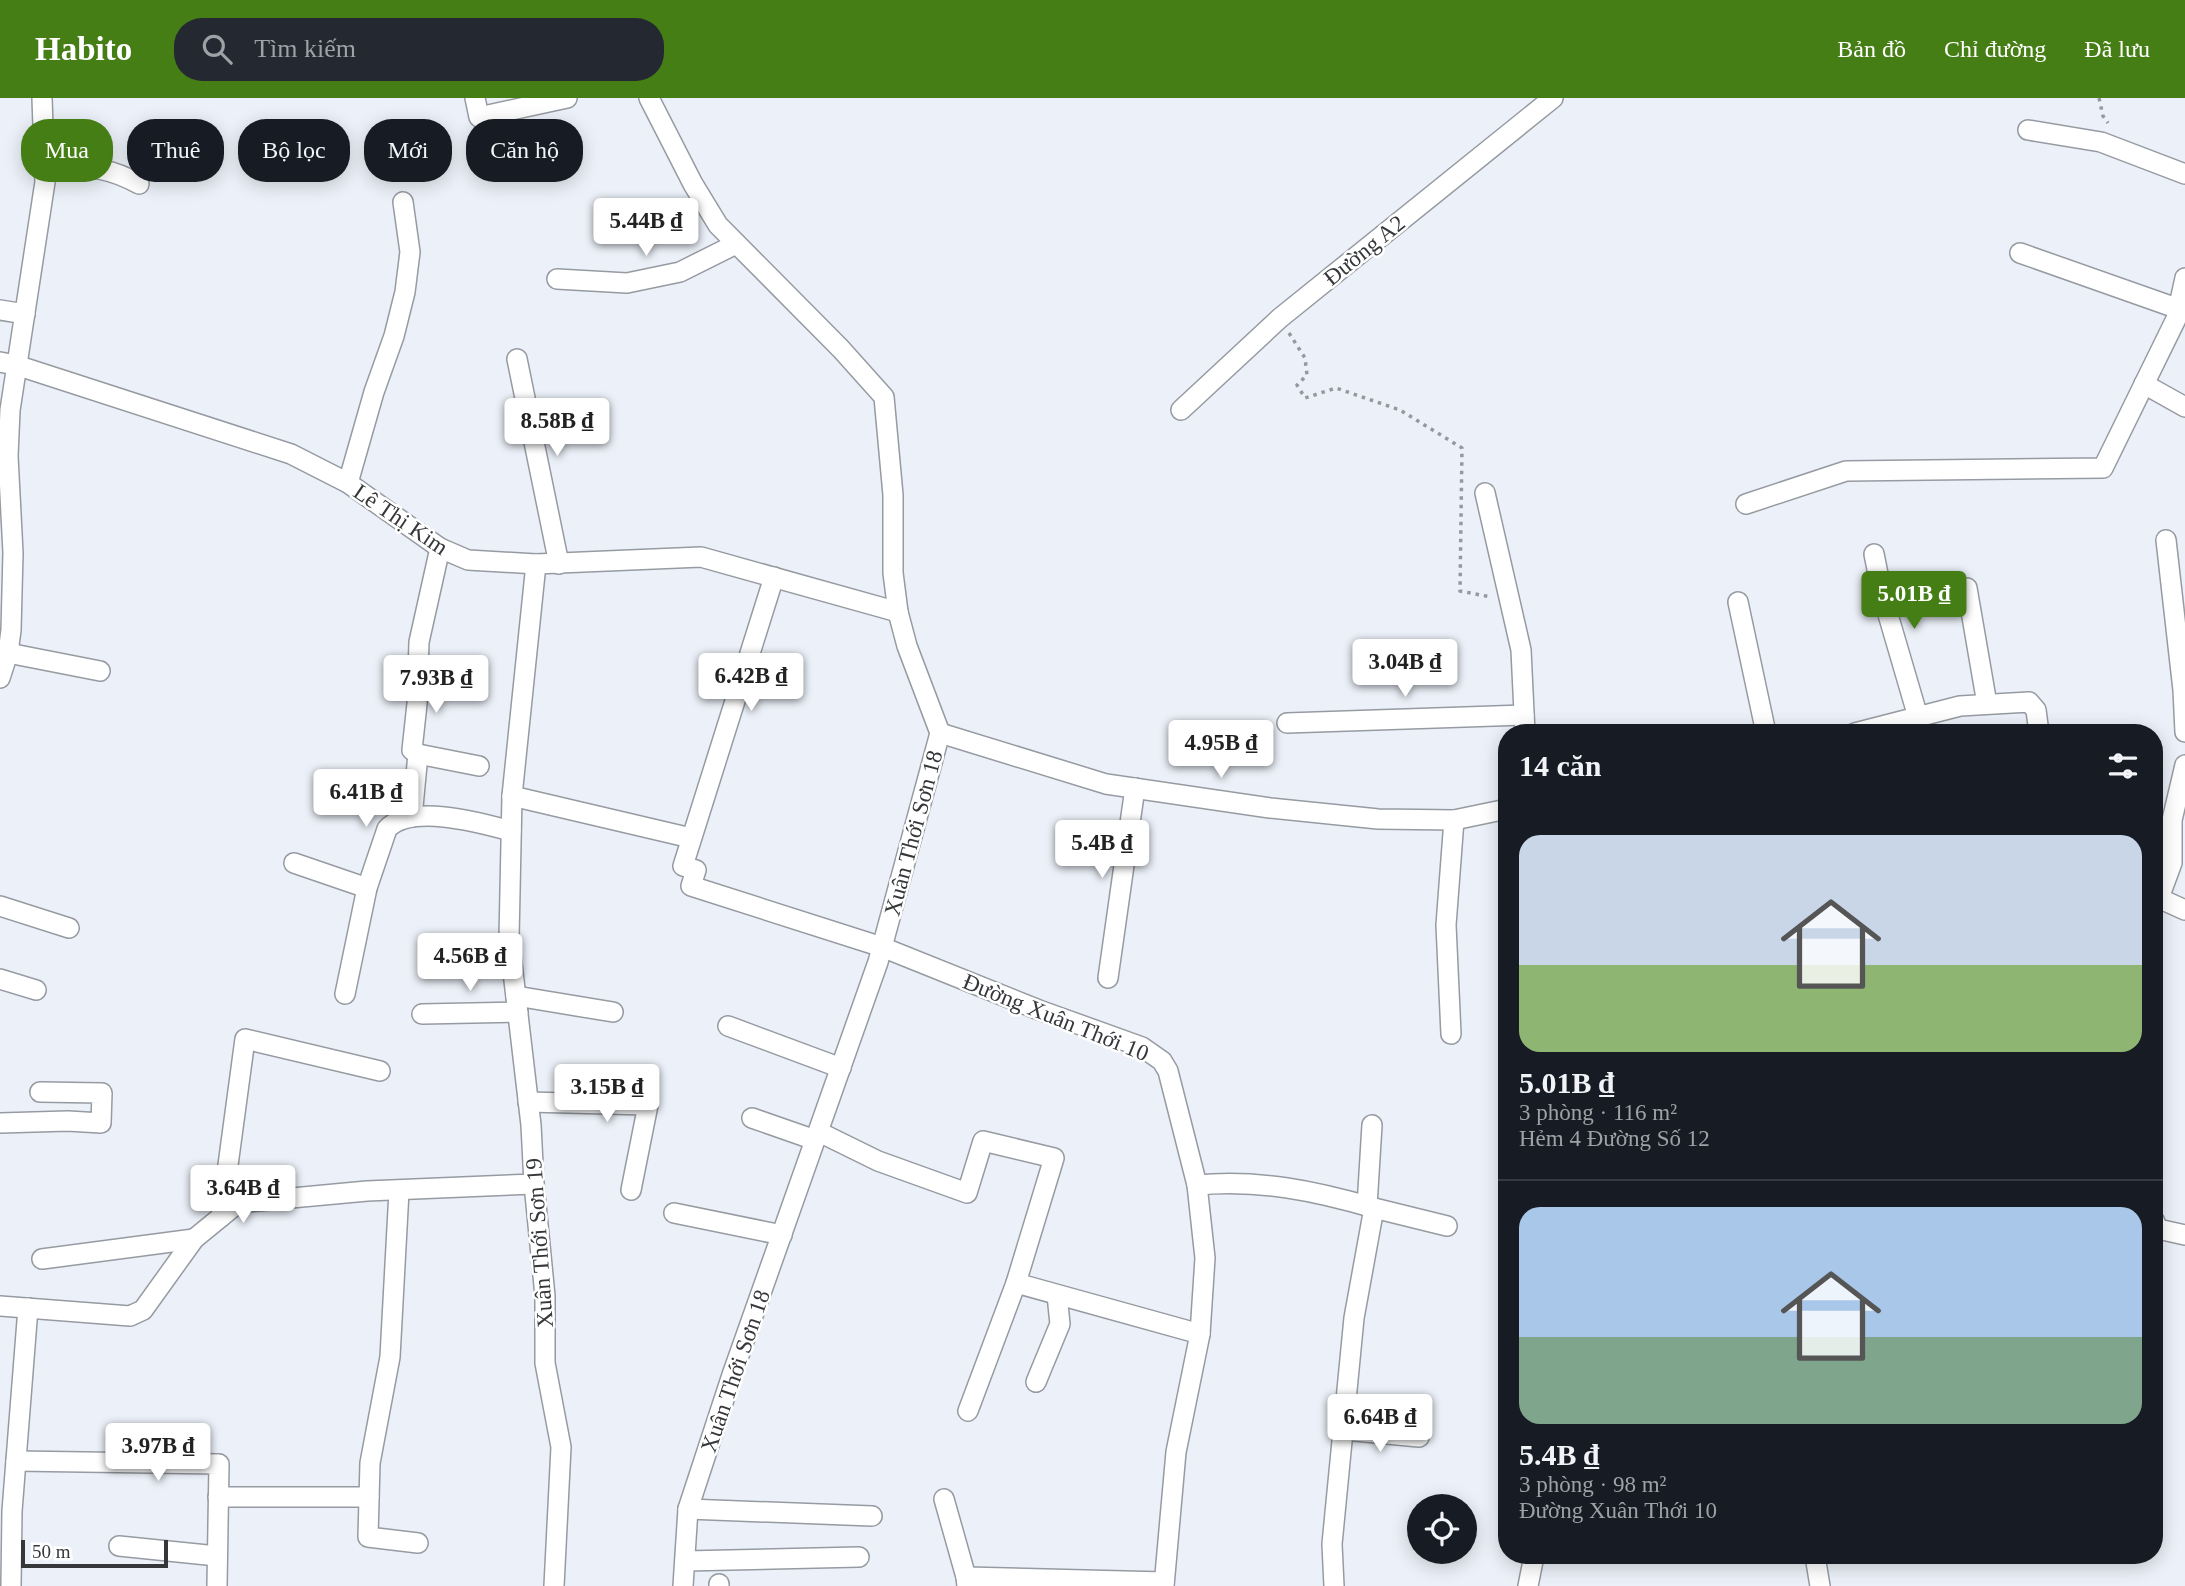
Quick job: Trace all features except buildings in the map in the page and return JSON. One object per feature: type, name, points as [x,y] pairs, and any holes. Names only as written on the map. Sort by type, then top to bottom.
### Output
[{"type":"street","points":[[42,98],[43,119]]},
{"type":"street","points":[[475,98],[479,117],[567,98]]},
{"type":"street","name":"Xuân Thới Sơn 18","points":[[649,98],[693,184],[718,225],[841,349],[884,397],[893,495],[893,573],[898,612],[907,646],[940,733],[882,947],[732,1375],[688,1509],[682,1586]]},
{"type":"street","name":"Đường A2","points":[[1181,410],[1280,318],[1553,98]]},
{"type":"street","points":[[2028,130],[2101,142],[2185,174]]},
{"type":"street","points":[[113,172],[139,184]]},
{"type":"street","points":[[0,675],[8,653],[8,363],[26,314],[45,182]]},
{"type":"street","points":[[348,483],[405,292],[410,252],[403,202]]},
{"type":"street","points":[[557,279],[626,283],[680,272],[736,244]]},
{"type":"street","points":[[2020,253],[2179,309]]},
{"type":"street","points":[[1746,504],[1846,471],[2103,468],[2176,319],[2185,278]]},
{"type":"street","points":[[0,310],[26,314]]},
{"type":"street","points":[[517,359],[559,564]]},
{"type":"street","name":"Lê Thị Kim","points":[[8,363],[291,454],[348,483],[440,548],[468,560],[536,565],[701,557],[898,612]]},
{"type":"street","points":[[2144,384],[2185,407]]},
{"type":"street","points":[[1287,723],[1524,724],[1521,650],[1485,493]]},
{"type":"street","points":[[2166,540],[2183,690],[2185,732]]},
{"type":"street","points":[[440,548],[419,642],[412,750],[418,754],[479,766]]},
{"type":"street","points":[[1874,555],[1882,594],[1918,717]]},
{"type":"street","name":"Xuân Thới Sơn 19","points":[[536,565],[512,796],[509,938],[528,1101],[544,1296],[545,1363],[561,1447],[554,1586]]},
{"type":"street","points":[[512,796],[691,838],[774,577]]},
{"type":"street","points":[[1967,587],[1987,704]]},
{"type":"street","points":[[1738,602],[1764,724]]},
{"type":"street","points":[[8,653],[100,671]]},
{"type":"street","points":[[1900,724],[1960,706],[2029,702],[2036,710],[2038,724]]},
{"type":"street","points":[[940,733],[1106,784],[1270,808],[1351,816],[1454,820],[1498,811]]},
{"type":"street","points":[[412,817],[418,754]]},
{"type":"street","points":[[2163,883],[2172,863],[2172,820],[2185,765]]},
{"type":"street","points":[[1108,978],[1135,788]]},
{"type":"street","points":[[345,993],[367,888],[387,829],[393,822],[412,817],[454,819],[511,831]]},
{"type":"street","points":[[1451,1034],[1446,925],[1454,820]]},
{"type":"street","name":"Đường Xuân Thới 10","points":[[691,838],[683,866],[696,870],[691,886],[882,947],[1039,1010],[1142,1046],[1162,1061],[1171,1082],[1197,1185],[1205,1258],[1200,1334],[1177,1452],[1164,1584]]},
{"type":"street","points":[[294,863],[367,888]]},
{"type":"street","points":[[2163,900],[2185,910]]},
{"type":"street","points":[[0,906],[69,928]]},
{"type":"street","points":[[0,979],[36,990]]},
{"type":"street","points":[[422,1014],[517,1004],[613,1012]]},
{"type":"street","points":[[728,1026],[841,1068]]},
{"type":"street","points":[[221,1217],[245,1039],[380,1071]]},
{"type":"street","points":[[0,1123],[102,1123],[102,1093],[40,1092]]},
{"type":"street","points":[[528,1101],[648,1105],[631,1190]]},
{"type":"street","points":[[752,1118],[817,1136],[967,1193],[983,1141],[1054,1158],[1016,1283],[968,1411]]},
{"type":"street","points":[[1334,1586],[1332,1544],[1354,1318],[1371,1207],[1373,1125]]},
{"type":"street","points":[[1197,1185],[1255,1183],[1321,1194],[1447,1226]]},
{"type":"street","points":[[0,1306],[130,1316],[143,1310],[194,1238],[238,1203],[367,1191],[534,1184]]},
{"type":"street","points":[[399,1191],[390,1357],[370,1463],[368,1537],[418,1544]]},
{"type":"street","points":[[674,1213],[782,1235]]},
{"type":"street","points":[[2163,1229],[2185,1236]]},
{"type":"street","points":[[42,1259],[194,1238]]},
{"type":"street","points":[[1016,1283],[1200,1334]]},
{"type":"street","points":[[1036,1382],[1060,1324],[1056,1295]]},
{"type":"street","points":[[11,1586],[12,1511],[28,1308]]},
{"type":"street","points":[[1344,1430],[1419,1437]]},
{"type":"street","points":[[16,1461],[219,1464],[217,1586]]},
{"type":"street","points":[[218,1497],[369,1497]]},
{"type":"street","points":[[944,1499],[966,1582],[1164,1584]]},
{"type":"street","points":[[688,1509],[872,1516]]},
{"type":"street","points":[[119,1546],[217,1556]]},
{"type":"street","points":[[685,1561],[859,1558]]},
{"type":"street","points":[[1528,1586],[1532,1564]]},
{"type":"street","points":[[1816,1564],[1820,1586]]},
{"type":"path","points":[[1280,318],[1305,358],[1307,374],[1297,385],[1305,398],[1336,388],[1400,410],[1462,448],[1460,591],[1510,602]]}]
